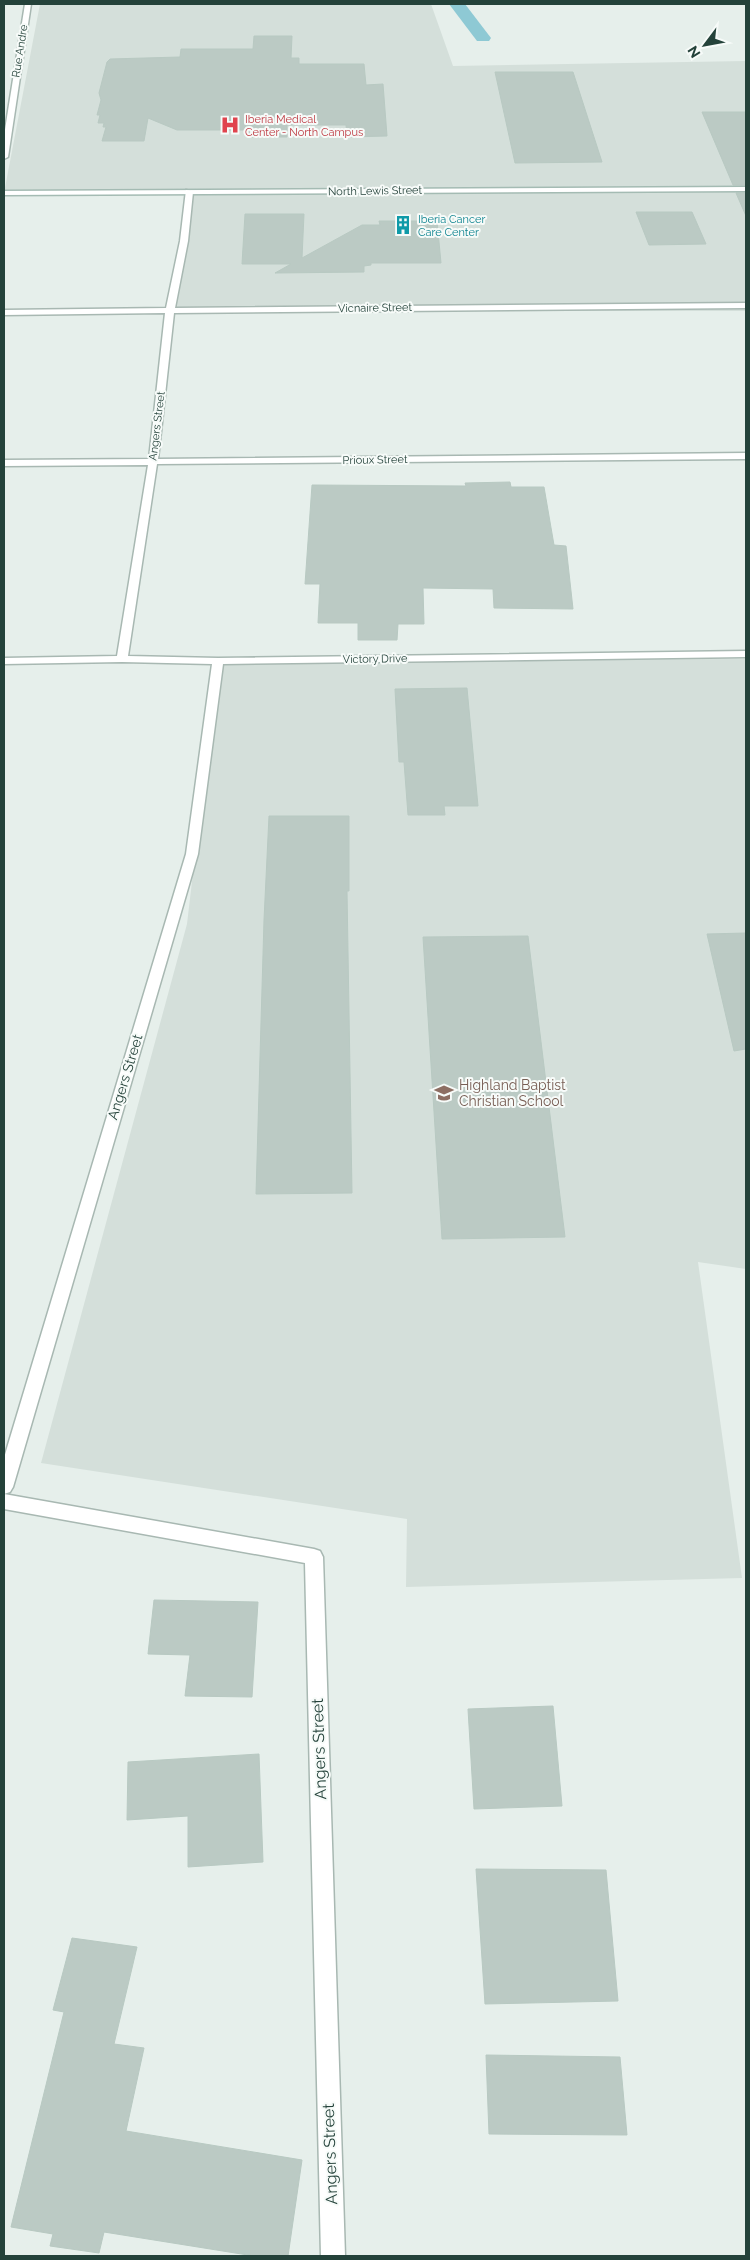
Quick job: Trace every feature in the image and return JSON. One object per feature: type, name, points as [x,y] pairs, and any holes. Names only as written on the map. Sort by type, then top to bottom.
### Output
[{"type":"street","name":"Rue Andre","points":[[4,157],[28,4]]},
{"type":"street","name":"North Lewis Street","points":[[4,193],[746,189]]},
{"type":"street","name":"Angers Street","points":[[122,659],[153,462],[170,311],[188,217],[189,192]]},
{"type":"street","name":"Vicnaire Street","points":[[4,312],[746,305]]},
{"type":"street","name":"Prioux Street","points":[[4,463],[746,456]]},
{"type":"street","name":"Victory Drive","points":[[4,661],[122,659],[218,661],[746,654]]},
{"type":"street","name":"Angers Street","points":[[4,1487],[192,854],[218,661]]},
{"type":"street","name":"Angers Street","points":[[4,1502],[314,1556],[333,2256]]},
{"type":"shaded area","points":[[40,4],[431,4],[453,66],[746,61],[746,311],[170,311],[189,192],[4,193]]},
{"type":"shaded area","name":"Highland Baptist Christian School","points":[[746,659],[746,1269],[698,1262],[742,1578],[406,1587],[407,1519],[41,1463],[187,924],[218,661]]},
{"type":"building","name":"Iberia Medical Center - North Campus","points":[[254,36],[292,36],[291,58],[299,58],[299,64],[364,64],[366,85],[383,84],[387,136],[347,137],[346,125],[287,125],[287,137],[249,137],[250,130],[177,130],[148,118],[144,141],[102,141],[106,127],[103,127],[104,123],[98,123],[100,115],[97,115],[101,100],[99,93],[107,62],[110,59],[180,57],[181,49],[253,49]]},
{"type":"building","points":[[495,72],[573,72],[602,162],[515,163]]},
{"type":"building","points":[[702,112],[746,112],[746,185],[733,185]]},
{"type":"building","points":[[736,193],[746,193],[746,216]]},
{"type":"building","points":[[636,212],[692,212],[706,244],[649,245]]},
{"type":"building","points":[[245,214],[304,214],[302,258],[362,225],[380,225],[379,221],[437,221],[441,263],[371,263],[371,265],[364,266],[364,272],[275,273],[291,264],[242,264]]},
{"type":"building","points":[[510,482],[511,487],[544,487],[554,545],[566,546],[573,609],[494,608],[493,589],[423,588],[424,624],[398,624],[397,640],[358,640],[358,623],[318,623],[320,584],[305,584],[312,485],[466,486],[465,483]]},
{"type":"building","points":[[467,688],[478,806],[444,806],[445,815],[408,815],[404,762],[399,762],[395,689]]},
{"type":"building","points":[[269,816],[349,816],[349,891],[347,891],[352,1193],[256,1194]]},
{"type":"building","points":[[746,933],[746,1049],[734,1051],[707,934]]},
{"type":"building","points":[[528,936],[565,1237],[442,1239],[423,937]]},
{"type":"building","points":[[154,1600],[258,1602],[252,1697],[185,1696],[190,1655],[148,1654]]},
{"type":"building","points":[[553,1706],[562,1806],[474,1809],[468,1709]]},
{"type":"building","points":[[259,1754],[263,1862],[188,1867],[188,1816],[127,1820],[128,1762]]},
{"type":"building","points":[[476,1869],[606,1870],[618,2001],[485,2004]]},
{"type":"building","points":[[72,1938],[137,1947],[114,2044],[144,2048],[126,2131],[302,2160],[288,2256],[254,2256],[104,2232],[99,2253],[50,2246],[53,2234],[11,2227],[64,2012],[53,2010]]},
{"type":"building","points":[[486,2055],[620,2057],[627,2135],[489,2134]]},
{"type":"waterway","points":[[457,4],[483,38]]},
{"type":"place","name":"Iberia Medical Center - North Campus","points":[[230,125]]},
{"type":"place","name":"Iberia Cancer Care Center","points":[[403,225]]},
{"type":"place","name":"Highland Baptist Christian School","points":[[444,1093]]}]
